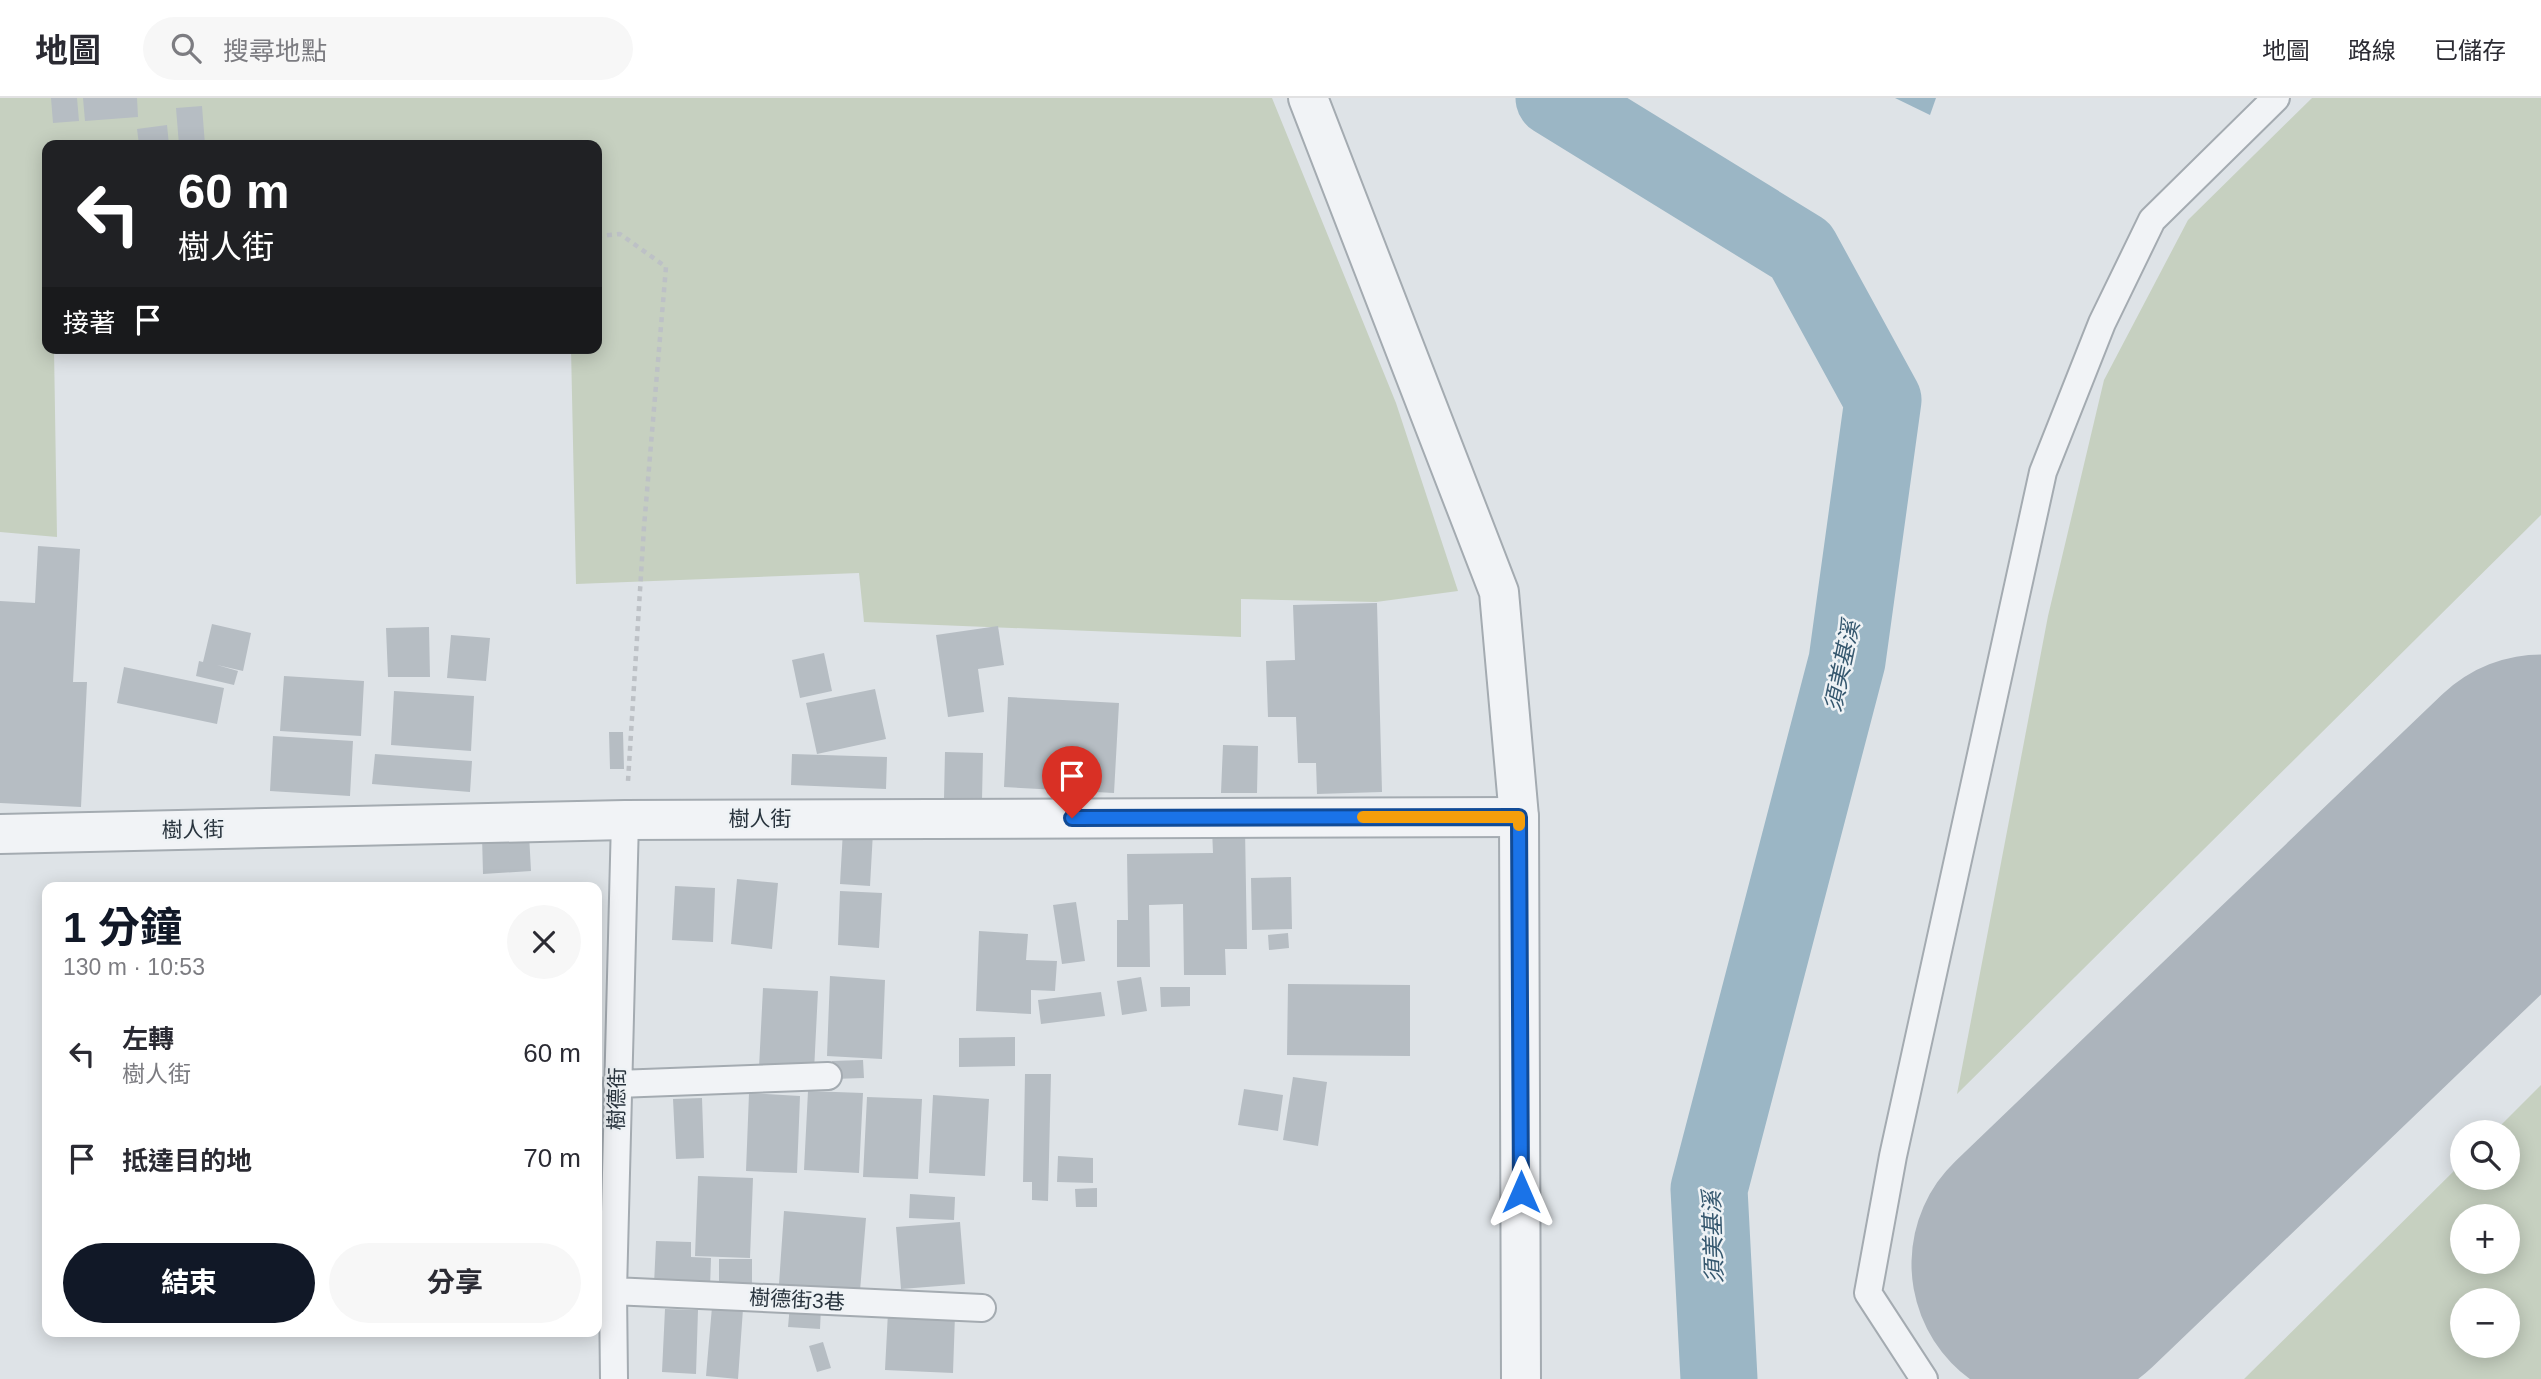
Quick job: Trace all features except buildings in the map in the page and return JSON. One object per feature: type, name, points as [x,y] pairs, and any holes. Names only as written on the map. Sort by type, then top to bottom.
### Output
[{"type":"street","points":[[1308,98],[1499,592],[1519,817],[1521,1379]]},
{"type":"street","name":"樹人街","points":[[0,834],[625,820],[1519,817]]},
{"type":"lane","points":[[1924,1379],[1868,1293],[1893,1156],[2043,472],[2102,323],[2152,220],[2276,98]]},
{"type":"lane","name":"樹德街","points":[[614,1379],[617,1084],[625,820]]},
{"type":"lane","points":[[617,1084],[828,1076]]},
{"type":"lane","name":"樹德街3巷","points":[[613,1291],[982,1308]]},
{"type":"path","points":[[602,236],[621,234],[666,267],[644,527],[625,820]]},
{"type":"green space","points":[[0,98],[1272,98],[1396,403],[1458,591],[1376,602],[1241,599],[1241,637],[864,622],[859,573],[576,584],[571,354],[602,354],[602,140],[42,140],[42,354],[54,354],[57,537],[0,532]]},
{"type":"green space","points":[[2312,98],[2541,98],[2541,515],[1957,1094],[2048,616],[2104,380],[2188,220]]},
{"type":"green space","points":[[2541,1085],[2541,1379],[2244,1379],[2450,1175],[2450,1190],[2520,1190],[2520,1120],[2506,1120]]},
{"type":"water","points":[[1895,98],[1936,98],[1930,115]]},
{"type":"waterway","name":"須美基溪","points":[[1554,98],[1801,250],[1883,400],[1847,661],[1709,1189],[1719,1379]]},
{"type":"runway","points":[[2054,1264],[2541,797]]},
{"type":"slow traffic","points":[[1363,817],[1519,817],[1519,825]]},
{"type":"route","points":[[1072,818],[1519,817],[1521,1192]]}]
